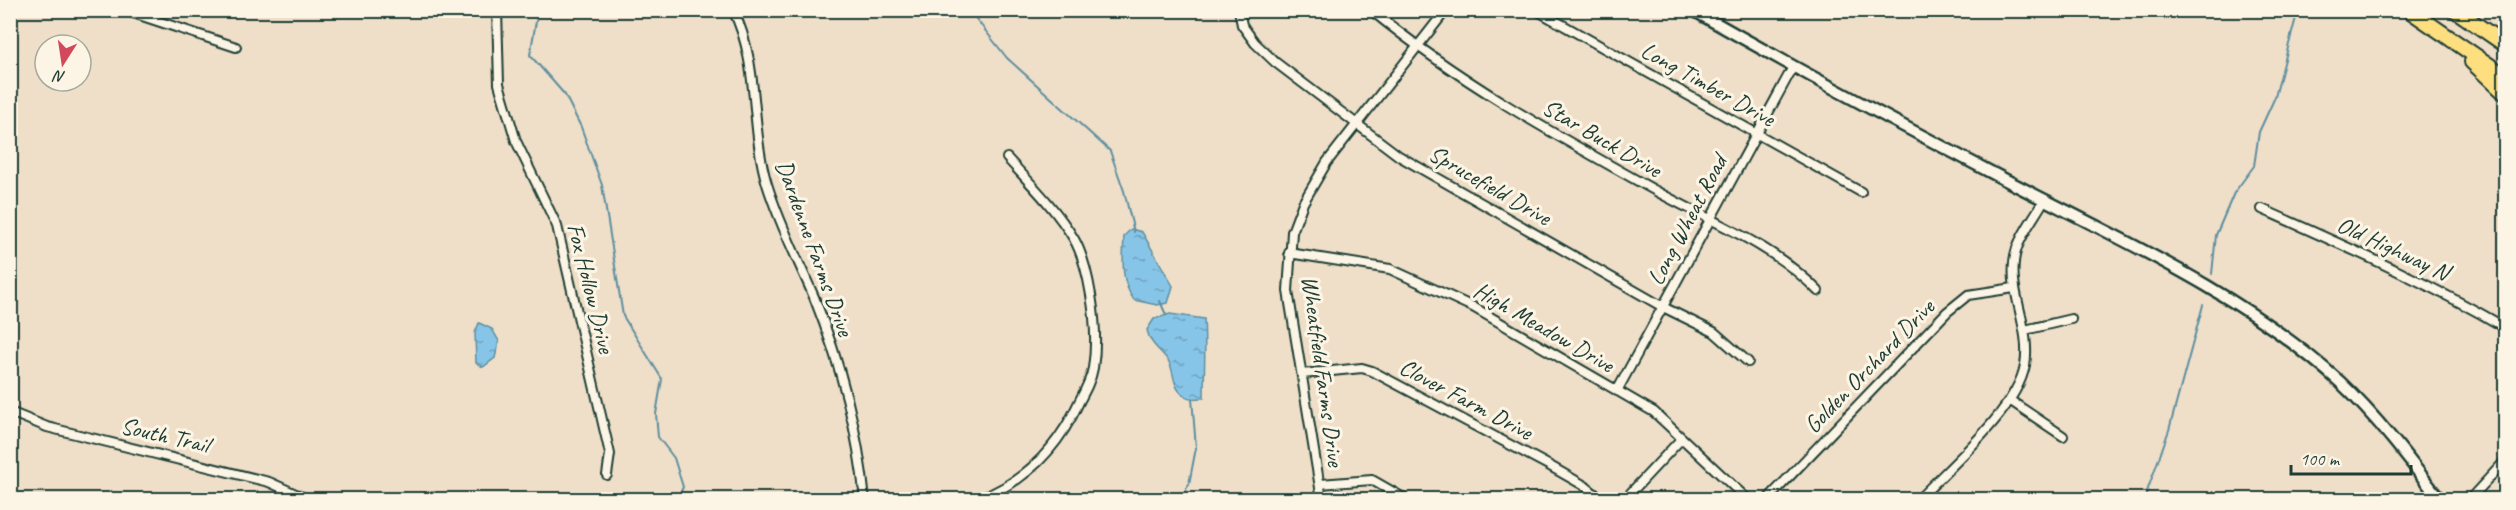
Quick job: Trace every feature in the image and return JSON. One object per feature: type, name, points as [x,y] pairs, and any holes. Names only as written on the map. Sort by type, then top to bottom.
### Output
[{"type":"highway","points":[[2409,10],[2505,77]]},
{"type":"highway","points":[[2455,10],[2505,45]]},
{"type":"highway","points":[[2438,30],[2505,94]]},
{"type":"main road","points":[[1693,10],[1793,67],[2175,267],[2242,306],[2340,383],[2404,452],[2439,500]]},
{"type":"street","points":[[124,10],[236,47]]},
{"type":"street","name":"Fox Hollow Drive","points":[[497,10],[499,84],[516,141],[557,226],[610,454],[607,475]]},
{"type":"street","name":"Dardenne Farms Drive","points":[[733,10],[747,44],[757,138],[767,185],[835,356],[860,450],[866,500]]},
{"type":"street","name":"Sprucefield Drive","points":[[1239,10],[1242,25],[1262,50],[1400,156],[1446,184],[1597,267],[1663,307],[1713,332],[1748,362]]},
{"type":"street","name":"Star Buck Drive","points":[[1371,10],[1416,47],[1479,90],[1710,221],[1776,253],[1797,269],[1818,291]]},
{"type":"street","name":"Wheatfield Farms Drive","points":[[1322,500],[1288,291],[1292,232],[1303,204],[1327,162],[1446,10]]},
{"type":"street","name":"Long Timber Drive","points":[[1536,10],[1861,192]]},
{"type":"street","name":"Long Wheat Road","points":[[1617,391],[1793,67]]},
{"type":"street","points":[[977,500],[1001,491],[1047,454],[1068,426],[1093,369],[1095,318],[1089,279],[1075,240],[1053,209],[1006,158]]},
{"type":"street","points":[[1918,500],[2011,401],[2025,365],[2025,330],[2014,288],[2013,266],[2018,246],[2044,200]]},
{"type":"street","name":"Old Highway N","points":[[2262,210],[2449,295],[2505,328]]},
{"type":"street","name":"High Meadow Drive","points":[[1289,253],[1390,269],[1473,308],[1654,412],[1748,500]]},
{"type":"street","name":"Golden Orchard Drive","points":[[1767,500],[1947,312],[1968,295],[2014,288]]},
{"type":"street","points":[[2025,330],[2071,319]]},
{"type":"street","name":"Clover Farm Drive","points":[[1302,374],[1362,368],[1385,376],[1585,486],[1602,500]]},
{"type":"street","points":[[2011,401],[2063,436]]},
{"type":"street","name":"South Trail","points":[[10,412],[47,427],[269,482],[309,500]]},
{"type":"street","points":[[1624,500],[1682,438]]},
{"type":"street","points":[[2469,500],[2505,460]]},
{"type":"street","points":[[1320,484],[1372,480],[1407,500]]},
{"type":"water","points":[[1131,229],[1142,232],[1173,286],[1168,303],[1157,305],[1134,300],[1126,285],[1123,270],[1124,236]]},
{"type":"water","points":[[1170,314],[1204,319],[1204,398],[1190,398],[1181,393],[1169,362],[1148,335],[1147,330],[1154,319]]},
{"type":"water","points":[[479,323],[492,329],[499,341],[495,358],[483,367],[476,363],[475,333]]},
{"type":"waterway","points":[[538,10],[530,55],[565,95],[581,127],[602,185],[623,316],[662,379],[656,414],[658,437],[674,458],[683,487],[677,500]]},
{"type":"waterway","points":[[969,10],[1007,58],[1110,151],[1124,191],[1134,232]]},
{"type":"waterway","points":[[2212,274],[2216,235],[2234,193],[2254,166],[2259,132],[2275,97],[2298,10]]},
{"type":"waterway","points":[[1160,301],[1166,315]]},
{"type":"waterway","points":[[2144,500],[2169,430],[2203,305]]},
{"type":"waterway","points":[[1180,500],[1189,484],[1196,448],[1192,398]]}]
